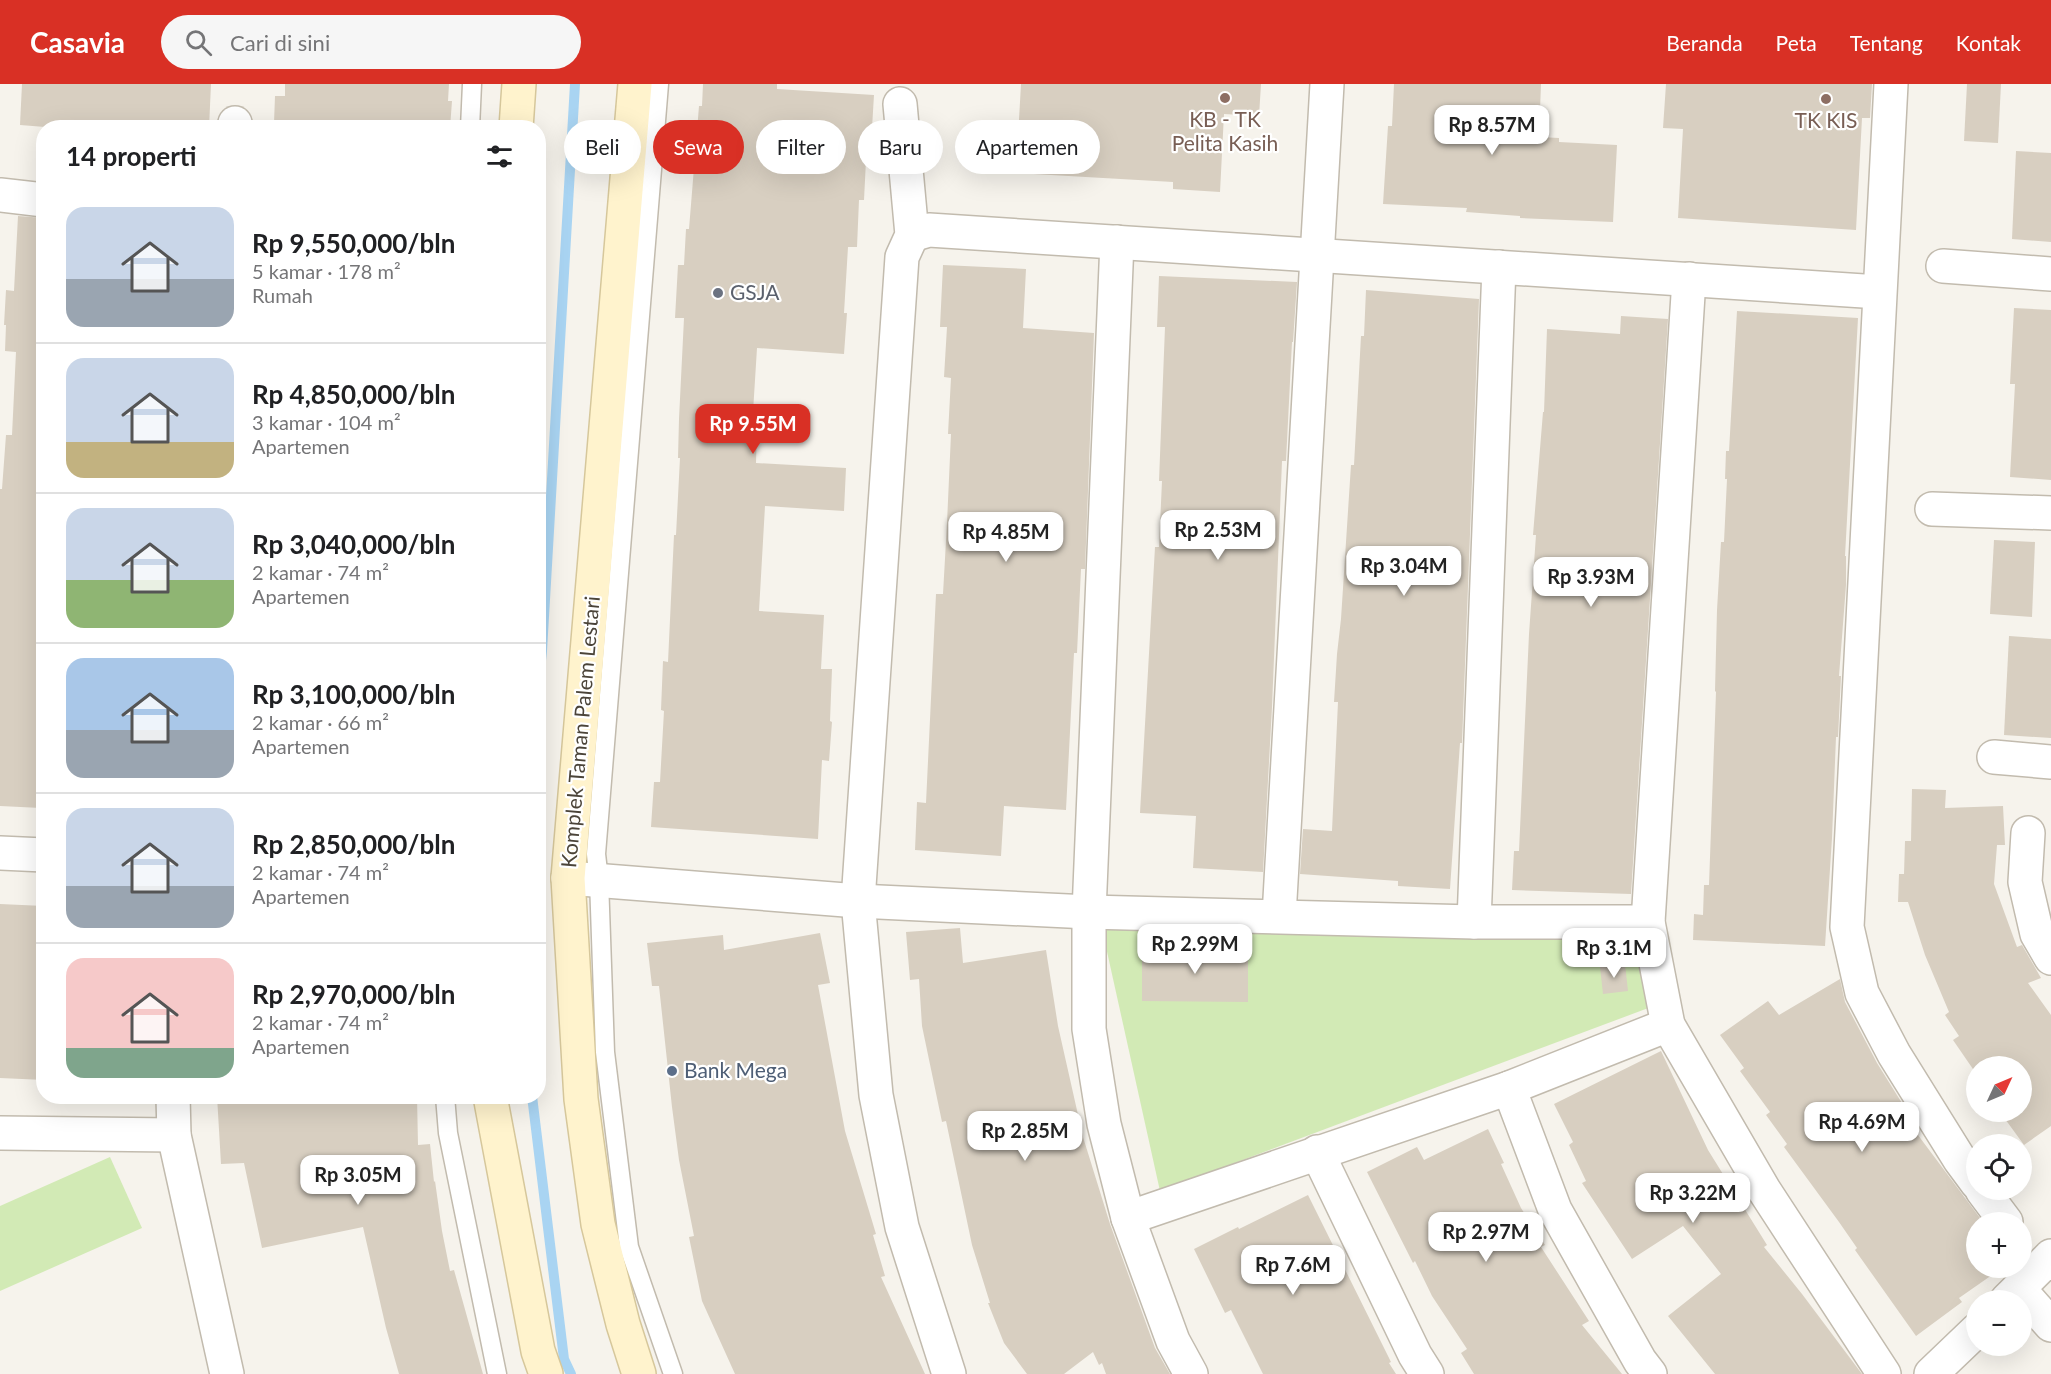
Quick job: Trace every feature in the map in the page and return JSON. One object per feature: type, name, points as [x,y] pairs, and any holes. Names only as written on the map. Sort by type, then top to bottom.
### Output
[{"type":"street","points":[[517,120],[519,84]]},
{"type":"street","name":"Komplek Taman Palem Lestari","points":[[635,84],[584,879],[581,1099],[598,1224],[623,1324],[639,1374]]},
{"type":"street","points":[[1278,916],[1327,84]]},
{"type":"street","points":[[1891,84],[1847,927],[1862,993],[1894,1054],[1966,1168]]},
{"type":"street","points":[[900,104],[912,235],[902,256],[858,901],[876,1095],[902,1227],[949,1374]]},
{"type":"street","points":[[0,195],[36,199]]},
{"type":"street","points":[[912,235],[929,230],[1879,292]]},
{"type":"street","points":[[1117,242],[1089,912],[1089,1029],[1104,1124],[1128,1218],[1173,1341],[1191,1374]]},
{"type":"street","points":[[1943,266],[2051,274]]},
{"type":"street","points":[[1474,922],[1499,267]]},
{"type":"street","points":[[1689,279],[1648,922],[1668,1025],[1764,1191],[1884,1374]]},
{"type":"street","points":[[1932,509],[2051,513]]},
{"type":"street","points":[[1994,757],[2051,762]]},
{"type":"street","points":[[2028,832],[2025,882],[2037,934],[2051,958]]},
{"type":"street","points":[[0,853],[36,855]]},
{"type":"street","points":[[584,879],[858,901],[1089,912],[1474,922],[1648,922]]},
{"type":"street","points":[[1128,1218],[1509,1088],[1668,1025]]},
{"type":"street","points":[[1509,1088],[1555,1210],[1640,1361],[1650,1374]]},
{"type":"street","points":[[173,1104],[174,1135],[227,1374]]},
{"type":"street","points":[[492,1104],[538,1351],[546,1374]]},
{"type":"street","points":[[0,1133],[174,1135]]},
{"type":"street","points":[[1317,1152],[1415,1354],[1427,1374]]},
{"type":"street","points":[[2031,1278],[2051,1324]]},
{"type":"street","points":[[1931,1374],[1966,1341]]},
{"type":"lane","points":[[470,120],[472,84]]},
{"type":"lane","points":[[659,84],[596,855],[584,879],[629,1246],[673,1374]]},
{"type":"lane","points":[[446,1104],[448,1132],[497,1374]]},
{"type":"green space","points":[[1102,929],[1650,935],[1659,1004],[1160,1191]]},
{"type":"green space","points":[[110,1157],[142,1228],[0,1291],[0,1206]]},
{"type":"building","points":[[22,84],[211,84],[209,120],[36,120],[36,126],[20,125]]},
{"type":"building","points":[[285,84],[449,84],[448,101],[452,101],[451,120],[274,120],[275,96],[285,96]]},
{"type":"building","points":[[703,84],[777,84],[777,89],[874,95],[872,120],[858,120],[858,174],[865,174],[864,200],[859,200],[857,247],[848,247],[844,354],[757,348],[752,428],[757,428],[756,463],[846,468],[844,511],[765,506],[759,611],[824,615],[821,669],[832,669],[830,721],[832,722],[829,761],[822,760],[818,839],[651,827],[654,782],[660,782],[664,711],[661,710],[663,661],[668,662],[680,458],[678,458],[679,419],[684,318],[675,318],[678,265],[684,265],[693,174],[744,174],[744,120],[698,120],[699,106],[702,106]]},
{"type":"building","points":[[1021,84],[1261,84],[1259,116],[1224,114],[1220,192],[1173,189],[1173,182],[1033,174],[1100,174],[1100,120],[1019,120]]},
{"type":"building","points":[[1394,84],[1541,84],[1539,137],[1559,138],[1559,142],[1617,145],[1613,222],[1520,218],[1520,216],[1466,212],[1467,208],[1383,204],[1388,126],[1392,126]]},
{"type":"building","points":[[1666,84],[1872,84],[1870,118],[1862,118],[1856,230],[1678,218],[1683,129],[1663,128]]},
{"type":"building","points":[[1967,84],[2001,84],[1998,143],[1964,141]]},
{"type":"building","points":[[2016,151],[2051,153],[2051,242],[2012,239]]},
{"type":"building","points":[[18,216],[36,217],[36,808],[0,806],[0,489],[2,489],[6,435],[12,435],[16,352],[5,351],[6,325],[4,325],[6,290],[14,291]]},
{"type":"building","points":[[943,265],[1026,269],[1023,328],[1094,333],[1085,569],[1081,569],[1077,653],[1074,653],[1066,810],[1004,806],[1001,856],[915,850],[917,802],[926,803],[936,594],[943,594],[947,523],[951,378],[944,377],[947,327],[940,327]]},
{"type":"building","points":[[1159,276],[1297,282],[1286,461],[1282,461],[1263,872],[1193,868],[1196,816],[1140,813],[1155,547],[1159,547],[1162,481],[1159,481],[1165,327],[1157,327]]},
{"type":"building","points":[[1366,290],[1479,299],[1462,743],[1460,743],[1450,889],[1398,886],[1398,881],[1300,874],[1303,829],[1332,831],[1338,702],[1334,702],[1337,654],[1351,465],[1354,465],[1361,336],[1364,336]]},
{"type":"building","points":[[2014,308],[2051,310],[2051,480],[2010,477],[2015,384],[2010,384]]},
{"type":"building","points":[[1737,311],[1858,318],[1845,556],[1846,585],[1825,946],[1693,940],[1694,914],[1703,915],[1704,885],[1709,885],[1717,610],[1721,542],[1724,542],[1726,451],[1729,451]]},
{"type":"building","points":[[1621,316],[1668,319],[1631,894],[1512,890],[1514,851],[1519,851],[1536,535],[1533,535],[1544,412],[1547,329],[1620,334]]},
{"type":"building","points":[[1994,540],[2035,542],[2032,617],[1990,614]]},
{"type":"building","points":[[2009,636],[2051,639],[2051,738],[2004,735]]},
{"type":"building","points":[[1912,789],[1946,790],[1945,808],[2003,806],[2005,845],[1997,845],[1994,884],[2017,947],[2022,945],[2041,978],[2028,983],[2051,1015],[2051,1126],[2032,1139],[2032,1134],[2016,1134],[2007,1122],[2032,1122],[2032,1056],[1966,1056],[1966,1059],[1953,1040],[1959,1036],[1945,1015],[1949,1012],[1925,955],[1908,902],[1898,902],[1899,874],[1904,874],[1905,841],[1911,841]]},
{"type":"building","points":[[0,904],[36,906],[36,1080],[0,1078]]},
{"type":"building","points":[[960,928],[963,963],[1046,950],[1058,1026],[1083,1137],[1110,1224],[1155,1348],[1170,1374],[1106,1374],[1102,1363],[1099,1365],[1093,1352],[1064,1374],[1027,1374],[1004,1343],[988,1303],[990,1303],[972,1245],[946,1121],[942,1122],[922,1026],[919,979],[910,980],[906,932]]},
{"type":"building","points":[[820,933],[830,983],[818,985],[845,1131],[876,1234],[873,1235],[885,1276],[881,1277],[925,1374],[735,1374],[702,1301],[689,1237],[694,1236],[679,1160],[659,986],[652,986],[647,943],[723,935],[724,950]]},
{"type":"building","points":[[1142,947],[1248,949],[1248,1002],[1142,1001]]},
{"type":"building","points":[[1625,964],[1628,991],[1603,994],[1600,967]]},
{"type":"building","points":[[1840,979],[1845,1002],[1877,1063],[1910,1116],[1906,1119],[1976,1212],[1966,1212],[1966,1278],[1988,1278],[1970,1290],[1966,1290],[1966,1293],[1959,1298],[1962,1302],[1916,1336],[1855,1250],[1857,1248],[1839,1222],[1784,1147],[1787,1144],[1766,1115],[1770,1112],[1740,1071],[1744,1068],[1720,1035],[1768,1001],[1779,1015]]},
{"type":"building","points":[[1661,1051],[1708,1150],[1767,1245],[1764,1247],[1862,1374],[1715,1374],[1668,1316],[1721,1274],[1683,1226],[1632,1259],[1582,1183],[1586,1181],[1569,1145],[1573,1142],[1554,1104]]},
{"type":"building","points":[[217,1104],[417,1104],[418,1145],[430,1144],[434,1182],[450,1271],[454,1270],[483,1374],[399,1374],[363,1227],[262,1248],[244,1163],[221,1164]]},
{"type":"building","points":[[1488,1129],[1521,1208],[1545,1245],[1541,1247],[1589,1321],[1582,1325],[1622,1374],[1474,1374],[1461,1353],[1467,1349],[1432,1296],[1415,1261],[1413,1263],[1367,1172],[1417,1147],[1424,1160]]},
{"type":"building","points":[[1308,1195],[1396,1374],[1263,1374],[1231,1310],[1225,1313],[1194,1249]]},
{"type":"waterway","points":[[546,582],[575,84]]},
{"type":"waterway","points":[[533,1104],[564,1359],[571,1374]]},
{"type":"place","name":"KB - TK Pelita Kasih","points":[[1225,98]]},
{"type":"place","name":"TK KIS","points":[[1826,99]]},
{"type":"place","name":"GSJA","points":[[718,293]]},
{"type":"place","name":"Bank Mega","points":[[672,1071]]}]
